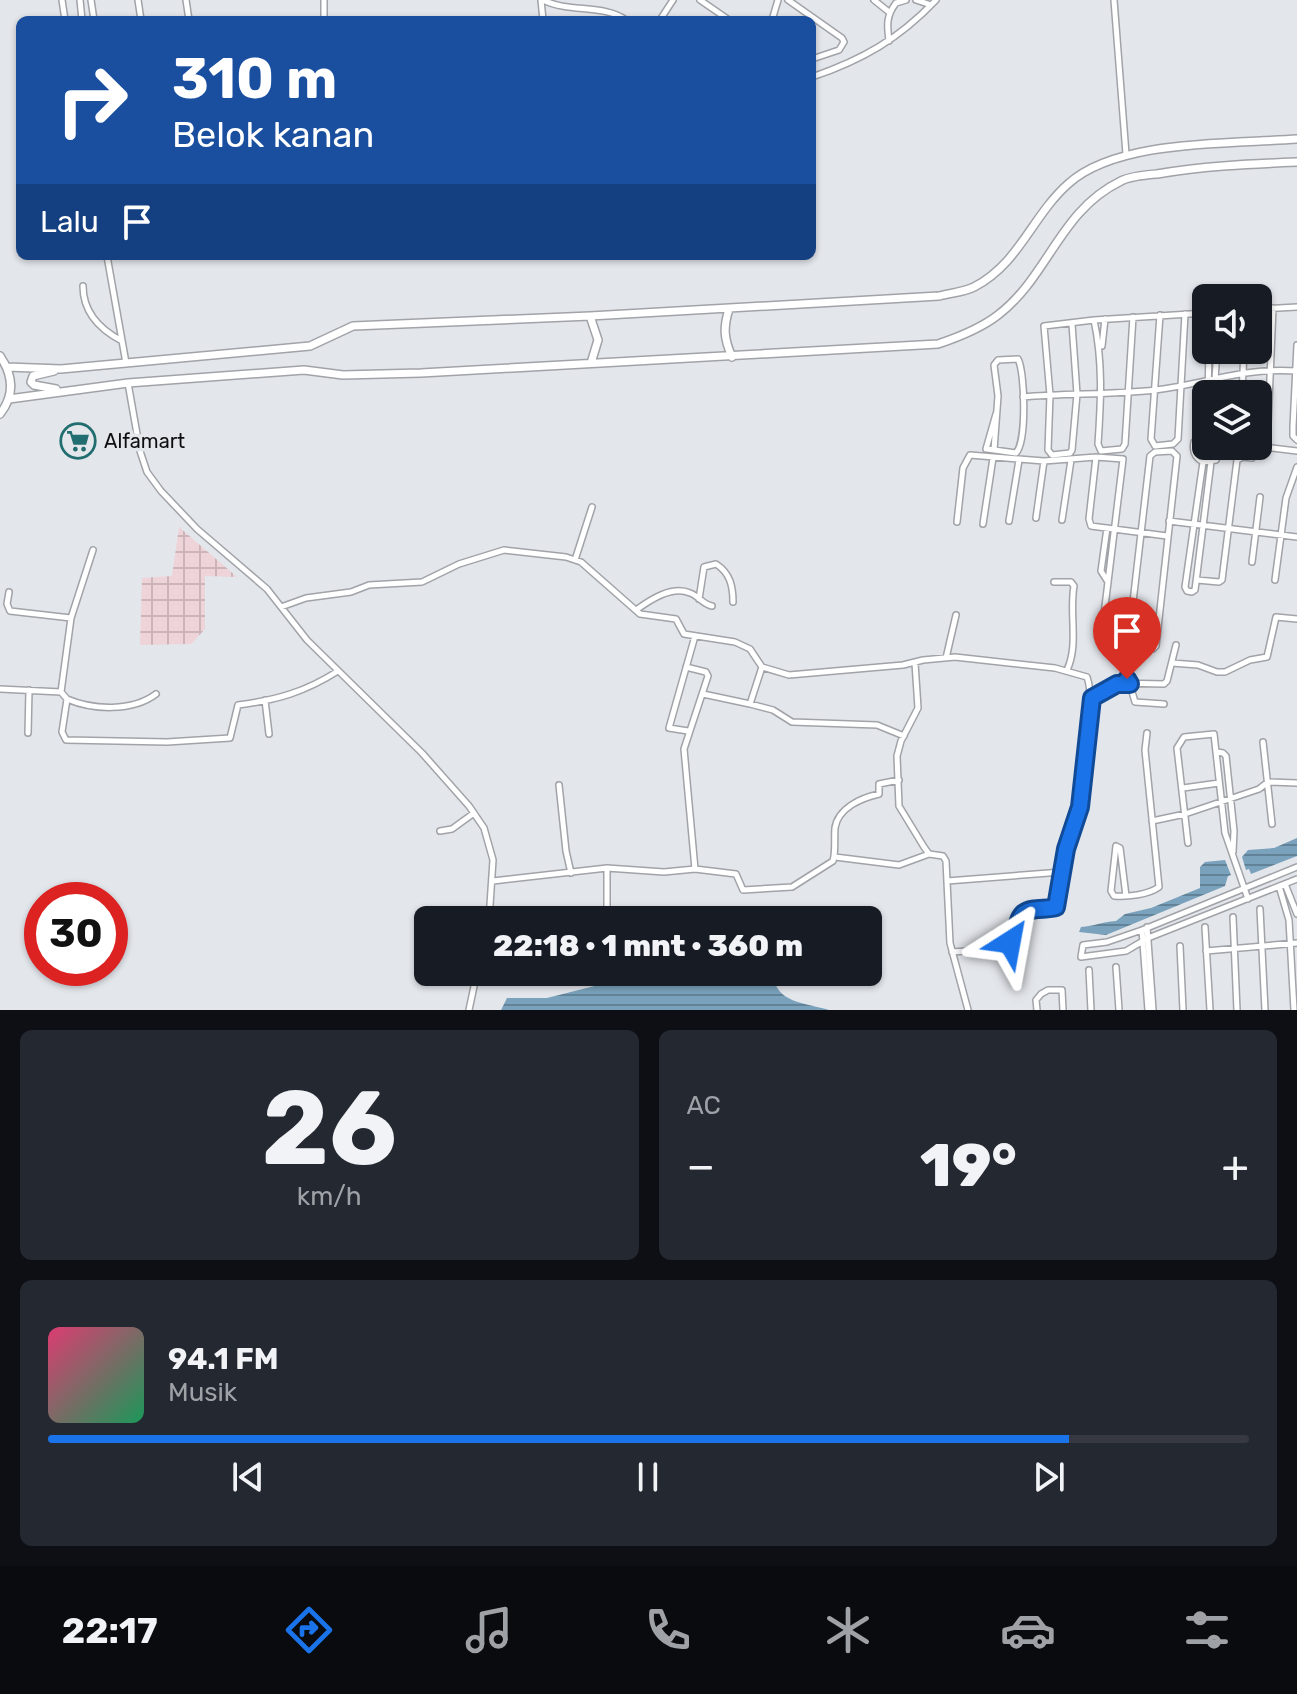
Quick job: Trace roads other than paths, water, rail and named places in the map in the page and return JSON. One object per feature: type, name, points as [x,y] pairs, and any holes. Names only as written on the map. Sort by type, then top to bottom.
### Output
[{"type":"street","points":[[542,0],[576,10],[610,12],[618,16]]},
{"type":"street","points":[[700,0],[723,16]]},
{"type":"street","points":[[788,0],[811,16]]},
{"type":"street","points":[[874,0],[889,12]]},
{"type":"street","points":[[889,41],[889,12],[894,1],[906,0]]},
{"type":"street","points":[[916,0],[934,2]]},
{"type":"street","points":[[1114,0],[1126,154]]},
{"type":"street","points":[[816,76],[860,59],[889,41],[909,27],[934,2]]},
{"type":"street","points":[[816,20],[844,42],[839,50],[816,58]]},
{"type":"street","points":[[7,367],[61,369],[310,346],[353,326],[939,296],[972,288],[1004,267],[1040,216],[1068,184],[1102,162],[1126,154],[1297,139]]},
{"type":"street","points":[[9,399],[128,383],[304,370],[343,375],[938,344],[968,334],[999,315],[1027,286],[1078,211],[1124,179],[1189,168],[1297,162]]},
{"type":"street","points":[[108,260],[126,363]]},
{"type":"street","points":[[83,286],[88,311],[106,332],[123,342]]},
{"type":"street","points":[[1269,380],[1273,308],[1297,307]]},
{"type":"street","points":[[729,309],[724,323],[724,339],[732,357]]},
{"type":"street","points":[[1160,315],[1152,443],[1155,446],[1176,442],[1185,314]]},
{"type":"street","points":[[1070,457],[1049,453],[1050,395],[1044,326],[1192,314]]},
{"type":"street","points":[[590,316],[598,340],[591,363]]},
{"type":"street","points":[[1105,319],[1101,351],[1099,449],[1124,448],[1133,317]]},
{"type":"street","points":[[1094,320],[1101,351]]},
{"type":"street","points":[[1062,520],[1077,394],[1072,324]]},
{"type":"street","points":[[1295,438],[1297,345]]},
{"type":"street","points":[[0,356],[11,383],[9,399],[0,414]]},
{"type":"street","points":[[957,522],[963,468],[967,458],[975,454],[993,454],[1016,453],[1020,448],[1023,397],[1020,360],[998,360],[994,365],[998,396],[996,414],[985,447],[993,454],[1019,460],[1096,457],[1121,458],[1123,462],[1103,623]]},
{"type":"street","points":[[1210,364],[1212,378]]},
{"type":"street","points":[[1212,378],[1214,364]]},
{"type":"street","points":[[1243,364],[1243,380]]},
{"type":"street","points":[[61,369],[33,376],[31,380],[34,385],[63,390]]},
{"type":"street","points":[[1023,397],[1156,390],[1243,372],[1270,369],[1296,371]]},
{"type":"street","points":[[128,383],[140,451],[151,477],[187,519],[267,589],[307,640],[422,753],[474,813],[490,845],[493,881],[490,906]]},
{"type":"street","points":[[1272,448],[1297,451]]},
{"type":"street","points":[[1172,451],[1177,456],[1156,646],[1153,649],[1135,649],[1128,645],[1142,533],[1149,458],[1155,452],[1172,451]]},
{"type":"street","points":[[983,524],[993,454]]},
{"type":"street","points":[[1096,457],[1089,523],[1093,527],[1167,536]]},
{"type":"street","points":[[1009,521],[1019,460]]},
{"type":"street","points":[[1198,460],[1214,460]]},
{"type":"street","points":[[1197,580],[1222,580],[1237,460]]},
{"type":"street","points":[[1036,518],[1044,461]]},
{"type":"street","points":[[1203,462],[1186,590],[1195,590],[1197,580],[1211,462]]},
{"type":"street","points":[[1275,580],[1286,498],[1296,468]]},
{"type":"street","points":[[1252,562],[1260,497]]},
{"type":"street","points":[[575,560],[592,507]]},
{"type":"street","points":[[1169,521],[1297,537]]},
{"type":"street","points":[[1107,528],[1101,571],[1108,583]]},
{"type":"street","points":[[61,692],[71,618],[93,550]]},
{"type":"street","points":[[281,607],[306,598],[351,592],[369,585],[422,582],[459,564],[504,550],[575,560],[589,568],[636,610],[646,615],[676,619],[684,634],[725,639],[743,645],[750,649],[762,667],[789,675],[965,658],[1067,670],[1087,677],[1092,698],[1080,807],[1066,849],[1056,907],[1024,913],[1020,917],[1017,935],[999,948],[952,952]]},
{"type":"street","points":[[699,599],[704,567],[716,564],[731,582],[733,602]]},
{"type":"street","points":[[1054,582],[1071,582],[1074,586],[1072,653],[1067,670]]},
{"type":"street","points":[[636,610],[649,600],[675,591],[686,591],[703,604],[712,606]]},
{"type":"street","points":[[9,592],[7,604],[10,611],[71,618]]},
{"type":"street","points":[[946,658],[956,615]]},
{"type":"street","points":[[1172,663],[1198,665],[1217,672],[1229,671],[1250,660],[1267,657],[1276,617],[1297,619]]},
{"type":"street","points":[[688,731],[669,728],[695,636]]},
{"type":"street","points":[[1092,698],[1117,684],[1161,686],[1167,681],[1176,645]]},
{"type":"street","points":[[1135,657],[1126,667],[1135,702],[1164,704]]},
{"type":"street","points":[[915,663],[918,708],[897,756],[899,806],[929,854]]},
{"type":"street","points":[[686,667],[707,673],[684,749],[695,869]]},
{"type":"street","points":[[750,704],[762,667]]},
{"type":"street","points":[[67,699],[62,732],[66,740],[167,742],[230,738],[238,705],[312,688],[338,671]]},
{"type":"street","points":[[0,689],[61,692],[80,705],[98,707],[146,701],[156,694]]},
{"type":"street","points":[[28,733],[29,690]]},
{"type":"street","points":[[703,694],[773,710],[792,722],[877,725],[904,736]]},
{"type":"street","points":[[265,700],[269,734]]},
{"type":"street","points":[[1126,896],[1120,848],[1117,845],[1111,891],[1114,896],[1126,896],[1154,891],[1159,887],[1145,750],[1147,733]]},
{"type":"street","points":[[1188,843],[1177,755],[1181,738],[1214,734],[1225,833],[1248,899]]},
{"type":"street","points":[[1263,742],[1272,824]]},
{"type":"street","points":[[1217,752],[1226,756],[1234,831],[1233,857]]},
{"type":"street","points":[[493,881],[607,868],[664,872],[695,869],[736,874],[743,890],[788,888],[835,857],[838,818],[847,808],[879,794],[879,784],[899,780]]},
{"type":"street","points":[[1152,821],[1222,802],[1259,789],[1268,782],[1297,783]]},
{"type":"street","points":[[1183,788],[1219,783]]},
{"type":"street","points":[[559,785],[571,873]]},
{"type":"street","points":[[440,831],[452,829],[474,813]]},
{"type":"street","points":[[835,857],[899,865],[929,854],[944,858],[952,952],[968,1010]]},
{"type":"street","points":[[1297,867],[1145,929],[1107,942],[1083,945],[1080,953],[1083,958],[1126,951],[1145,940],[1297,879]]},
{"type":"street","points":[[607,868],[607,906]]},
{"type":"street","points":[[947,881],[1062,872]]},
{"type":"street","points":[[1282,885],[1297,914]]},
{"type":"street","points":[[1282,885],[1294,943],[1294,1010]]},
{"type":"street","points":[[1260,909],[1265,1010]]},
{"type":"street","points":[[1233,917],[1237,1010]]},
{"type":"street","points":[[1205,927],[1210,1010]]},
{"type":"street","points":[[1145,929],[1150,1010]]},
{"type":"street","points":[[1206,951],[1294,943]]},
{"type":"street","points":[[1180,946],[1183,1010]]},
{"type":"street","points":[[1116,967],[1119,1010]]},
{"type":"street","points":[[1089,970],[1091,1010]]},
{"type":"street","points":[[469,1010],[474,986]]},
{"type":"street","points":[[1037,1010],[1036,1000],[1048,990],[1062,990],[1063,1010]]},
{"type":"water","points":[[1297,838],[1297,856],[1251,874],[1249,869],[1246,870],[1242,857],[1248,850],[1274,848]]},
{"type":"water","points":[[1225,860],[1231,875],[1225,886],[1106,935],[1079,932],[1081,927],[1116,921],[1125,914],[1151,908],[1200,888],[1200,867],[1205,862]]},
{"type":"water","points":[[595,986],[777,986],[792,1000],[829,1010],[501,1010],[507,998],[547,998]]},
{"type":"place","name":"Alfamart","points":[[78,441]]}]
